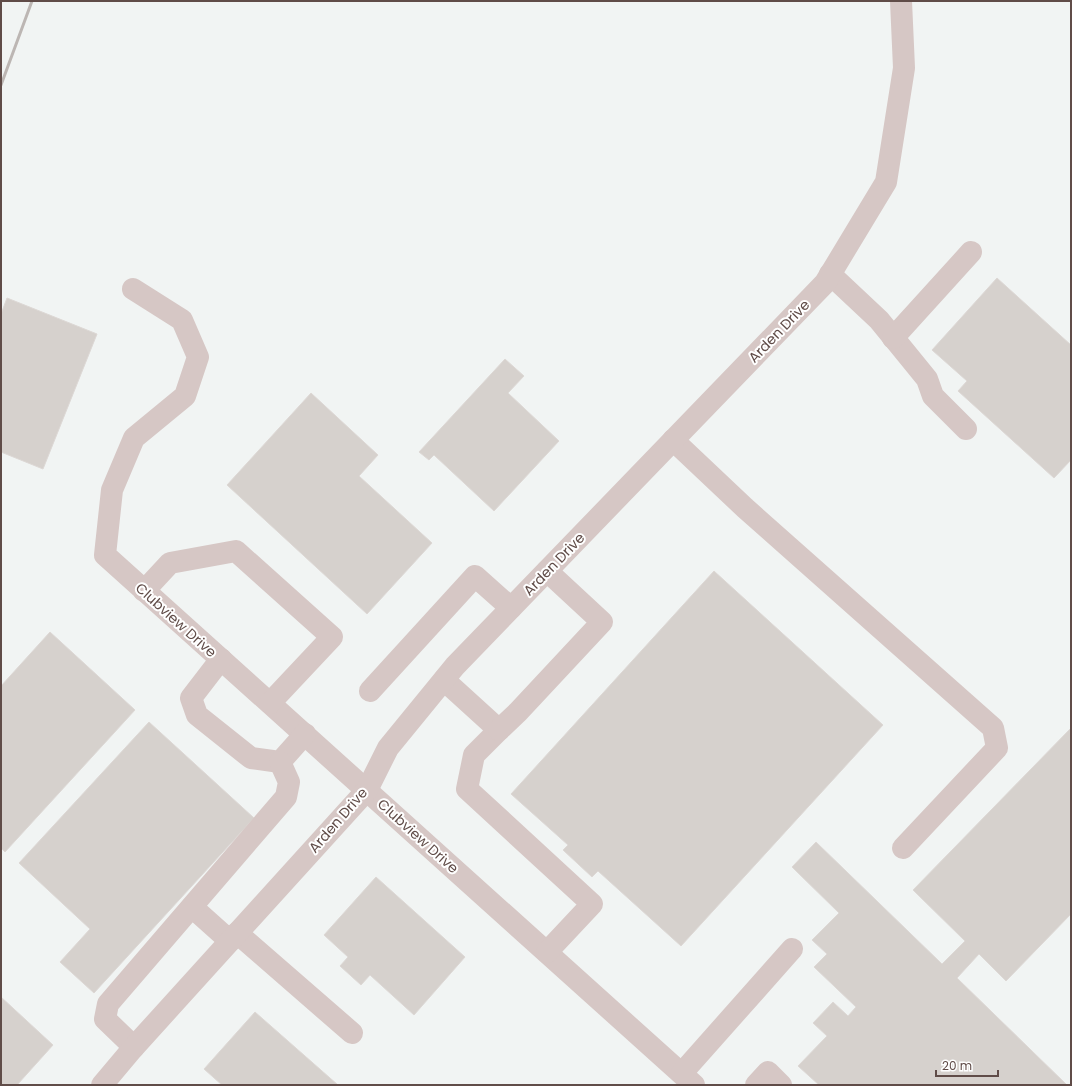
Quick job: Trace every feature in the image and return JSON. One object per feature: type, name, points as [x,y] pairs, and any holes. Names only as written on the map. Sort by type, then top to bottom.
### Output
[{"type":"street","name":"Arden Drive","points":[[102,1085],[134,1047],[367,790],[388,748],[455,666],[825,283],[886,182],[904,68],[901,1]]},
{"type":"street","points":[[893,338],[971,252]]},
{"type":"street","points":[[830,274],[878,320],[927,379],[933,396],[966,429]]},
{"type":"street","name":"Clubview Drive","points":[[133,289],[182,320],[198,357],[185,396],[134,438],[112,490],[105,555],[688,1079]]},
{"type":"street","points":[[673,440],[745,508],[993,728],[997,748],[903,848]]},
{"type":"street","points":[[144,591],[170,563],[236,551],[332,637],[270,703]]},
{"type":"street","points":[[547,571],[602,622],[518,712],[474,756],[467,788],[592,904],[547,952]]},
{"type":"street","points":[[370,691],[475,576],[511,608]]},
{"type":"street","points":[[221,659],[191,698],[197,715],[251,758],[280,762]]},
{"type":"street","points":[[444,680],[499,730]]},
{"type":"street","points":[[280,762],[304,734]]},
{"type":"street","points":[[134,1047],[105,1020],[108,1004],[286,797],[289,782],[280,762]]},
{"type":"street","points":[[192,907],[234,937],[352,1033]]},
{"type":"street","points":[[688,1079],[792,949]]},
{"type":"street","points":[[756,1085],[768,1072],[781,1085]]},
{"type":"building","points":[[997,278],[1071,345],[1071,460],[1054,478],[958,391],[967,381],[932,350]]},
{"type":"building","points":[[7,298],[97,334],[43,469],[1,452],[1,314]]},
{"type":"building","points":[[505,359],[524,376],[508,393],[559,441],[494,511],[434,455],[429,460],[419,452]]},
{"type":"building","points":[[311,393],[378,455],[359,476],[432,543],[367,614],[227,485]]},
{"type":"building","points":[[714,571],[883,725],[681,946],[598,871],[592,877],[563,850],[568,845],[511,794]]},
{"type":"building","points":[[50,632],[135,710],[5,852],[1,848],[1,686]]},
{"type":"building","points":[[149,722],[254,818],[94,993],[60,962],[90,929],[19,863]]},
{"type":"building","points":[[1071,728],[1071,914],[1006,981],[979,954],[957,978],[1067,1085],[819,1085],[798,1066],[827,1036],[813,1023],[833,1002],[848,1016],[856,1007],[814,967],[827,954],[812,940],[839,913],[792,867],[816,842],[942,964],[965,941],[913,890]]},
{"type":"building","points":[[376,877],[465,957],[414,1015],[370,975],[361,985],[340,966],[348,957],[324,935]]},
{"type":"building","points":[[1,997],[53,1045],[17,1085],[1,1085]]},
{"type":"building","points":[[255,1012],[338,1085],[222,1085],[204,1069]]},
{"type":"railway","points":[[1,85],[32,1]]}]
